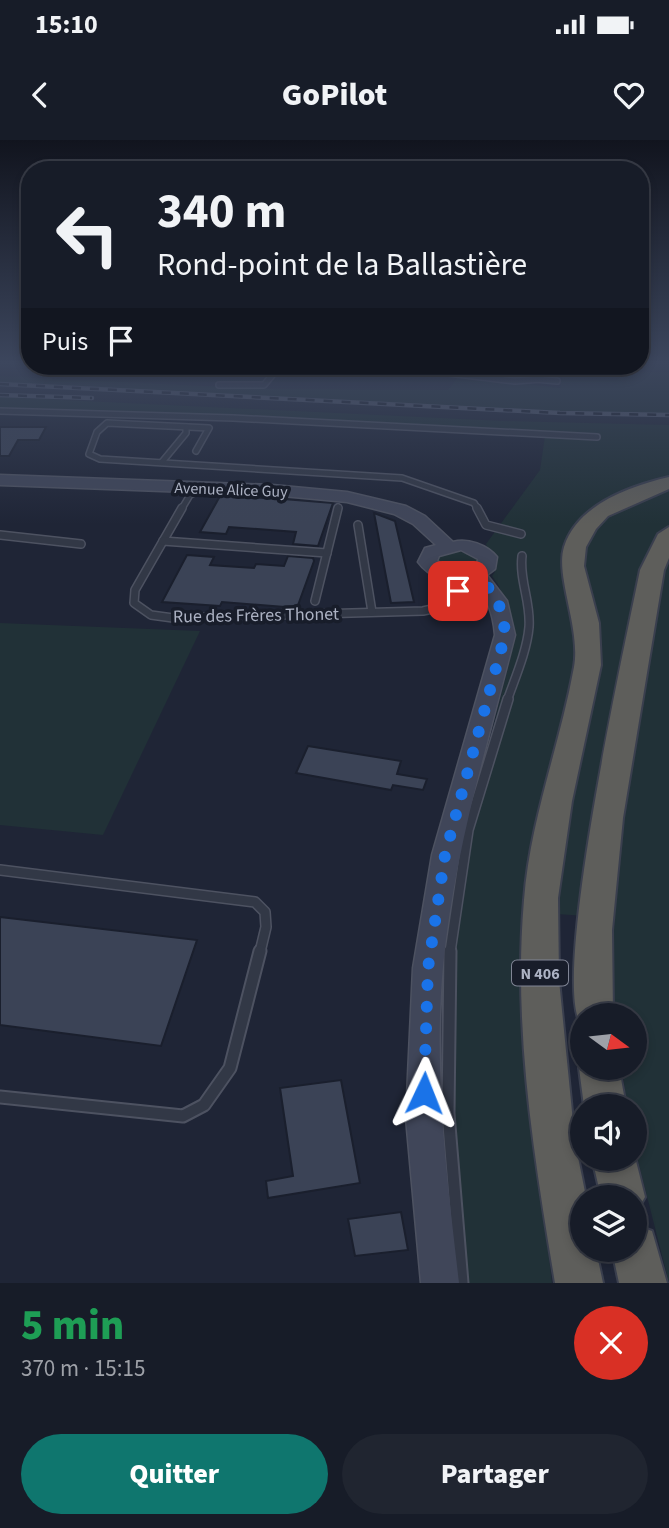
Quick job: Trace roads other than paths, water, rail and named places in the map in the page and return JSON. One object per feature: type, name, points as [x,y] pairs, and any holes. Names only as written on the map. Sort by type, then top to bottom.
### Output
[{"type":"highway","name":"N 406","points":[[579,1283],[553,1142],[540,980],[541,898],[556,801],[588,665],[587,623],[573,566],[575,547],[587,526],[601,512],[651,487],[669,482]]},
{"type":"highway","name":"N 406","points":[[594,1003],[594,930],[607,818],[652,570],[669,534]]},
{"type":"highway","points":[[638,1262],[643,1283]]},
{"type":"main road","name":"Avenue Alice Guy","points":[[0,480],[311,493],[377,503],[419,520],[447,546]]},
{"type":"main road","points":[[447,546],[473,548],[488,557],[486,569],[465,575],[443,573],[427,562],[431,552],[447,546]]},
{"type":"main road","points":[[440,1283],[423,1118],[428,968],[445,855],[505,635],[504,613],[494,592],[465,575]]},
{"type":"lane","points":[[211,417],[597,437]]},
{"type":"lane","points":[[196,451],[209,428],[107,423],[100,426],[89,454],[100,459],[402,478],[474,503],[486,525],[521,534]]},
{"type":"lane","points":[[162,462],[186,433],[187,426]]},
{"type":"lane","name":"Rue des Frères Thonet","points":[[211,488],[191,494],[132,597],[137,608],[151,615],[183,618],[423,611],[455,604],[458,600],[454,583],[465,575]]},
{"type":"lane","points":[[315,601],[338,507]]},
{"type":"lane","points":[[358,525],[372,612]]},
{"type":"lane","points":[[480,531],[486,525]]},
{"type":"lane","points":[[0,535],[81,544]]},
{"type":"lane","points":[[163,541],[327,553]]},
{"type":"lane","points":[[462,1283],[449,1163],[446,998],[453,906],[468,829],[529,627],[527,596],[520,571],[522,556]]},
{"type":"lane","points":[[0,870],[255,902],[265,912],[266,927],[230,1068],[204,1105],[183,1116],[0,1097]]}]
